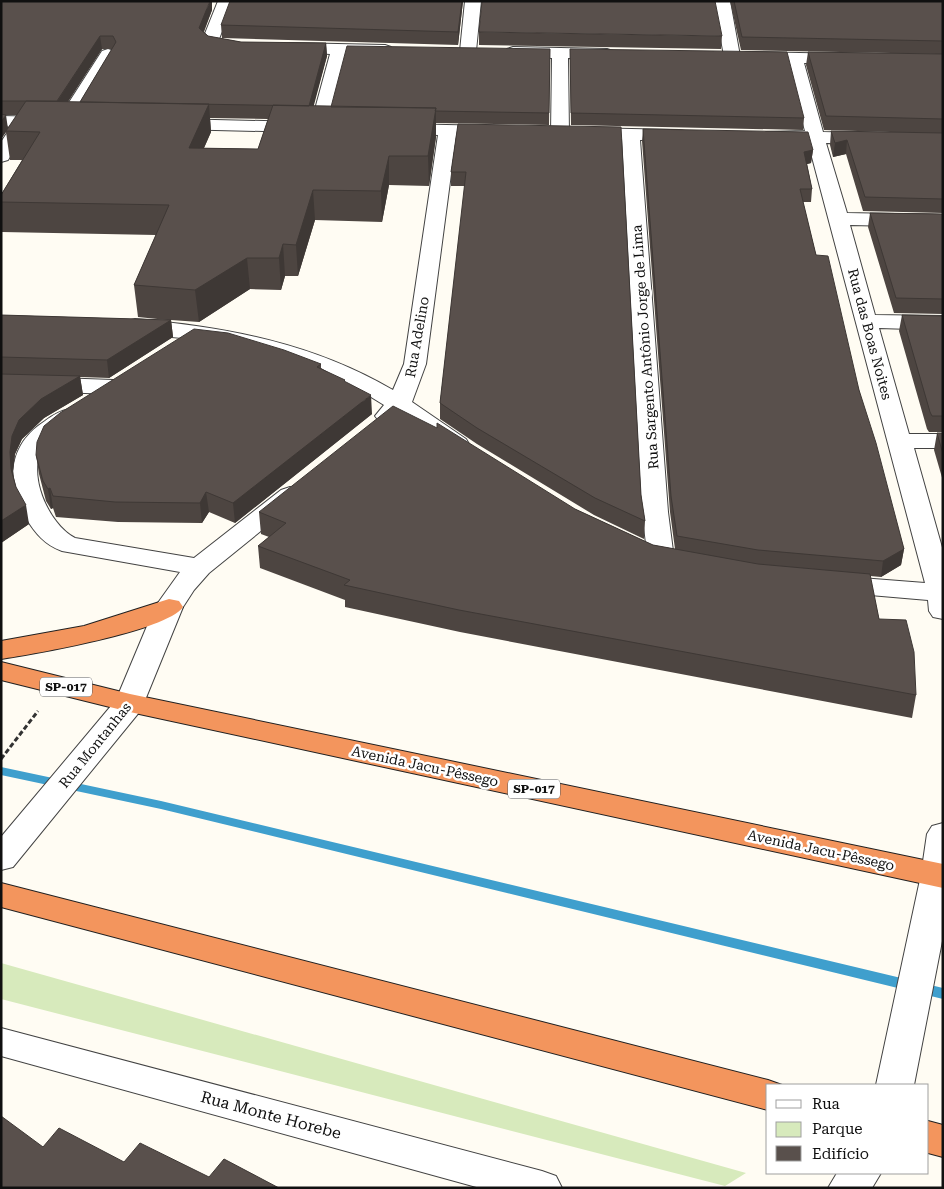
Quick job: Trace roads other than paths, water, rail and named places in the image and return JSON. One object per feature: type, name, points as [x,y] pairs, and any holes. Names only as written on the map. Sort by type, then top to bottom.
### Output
[{"type":"highway","points":[[1,650],[76,638],[134,622],[168,607]]},
{"type":"highway","name":"Avenida Jacu-Pêssego","points":[[1,671],[122,713],[940,875]]},
{"type":"highway","points":[[1,895],[766,1094]]},
{"type":"highway","points":[[929,1137],[943,1141]]},
{"type":"street","points":[[468,51],[474,1]]},
{"type":"street","points":[[722,1],[732,56]]},
{"type":"street","points":[[205,4],[225,3],[210,41],[232,47],[259,48]]},
{"type":"street","points":[[279,48],[398,50]]},
{"type":"street","points":[[319,127],[339,49]]},
{"type":"street","points":[[448,51],[627,54]]},
{"type":"street","points":[[560,53],[560,132]]},
{"type":"street","points":[[66,122],[108,54]]},
{"type":"street","points":[[713,56],[863,59]]},
{"type":"street","name":"Rua das Boas Noites","points":[[794,58],[942,599]]},
{"type":"street","points":[[1,121],[86,122]]},
{"type":"street","points":[[1,156],[23,122]]},
{"type":"street","points":[[154,124],[339,128]]},
{"type":"street","points":[[378,129],[513,132]]},
{"type":"street","name":"Rua Adelino","points":[[370,432],[399,404],[415,364],[448,130]]},
{"type":"street","points":[[541,132],[699,135]]},
{"type":"street","name":"Rua Sargento Antônio Jorge de Lima","points":[[631,134],[655,512],[672,562],[637,549]]},
{"type":"street","points":[[758,136],[943,140]]},
{"type":"street","points":[[838,219],[943,221]]},
{"type":"street","points":[[866,321],[943,323]]},
{"type":"street","points":[[115,324],[201,332],[237,338],[306,356],[339,370],[399,404],[475,456]]},
{"type":"street","points":[[169,352],[201,332]]},
{"type":"street","points":[[1,383],[121,382],[53,426],[34,442],[24,463],[28,492],[40,519],[53,535],[72,545],[199,567],[308,481]]},
{"type":"street","points":[[900,441],[943,441]]},
{"type":"street","name":"Rua Montanhas","points":[[3,858],[122,713],[168,607],[199,567]]},
{"type":"street","points":[[813,582],[942,599]]},
{"type":"street","points":[[895,1084],[940,875],[943,834]]},
{"type":"street","name":"Rua Monte Horebe","points":[[1,1042],[542,1188]]},
{"type":"street","points":[[848,1188],[860,1174]]},
{"type":"waterway","points":[[1,771],[161,805],[943,994]]}]
